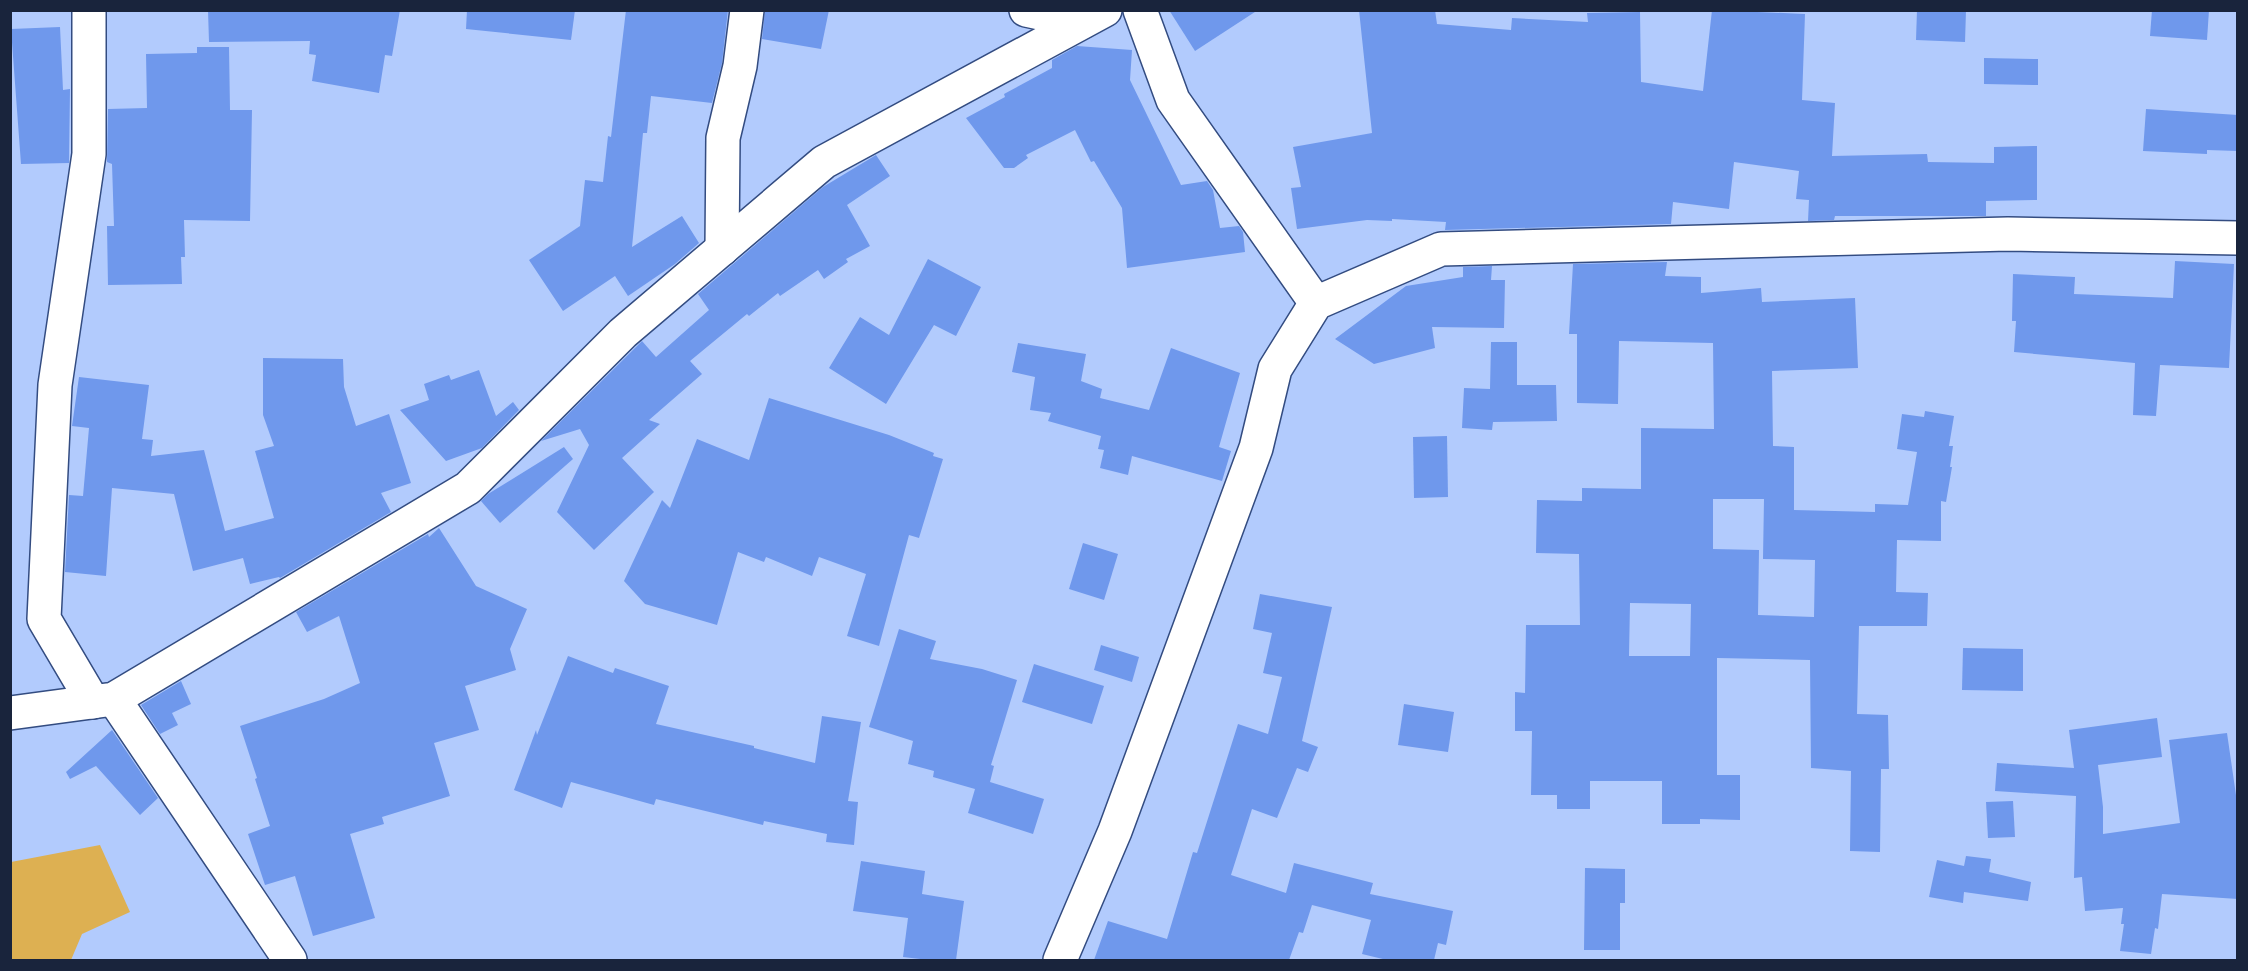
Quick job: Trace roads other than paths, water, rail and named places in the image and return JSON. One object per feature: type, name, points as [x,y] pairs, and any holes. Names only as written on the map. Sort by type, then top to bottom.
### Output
[{"type":"street","points":[[89,10],[89,154],[55,385],[44,619],[290,960]]},
{"type":"street","points":[[722,249],[723,138],[740,66],[747,10]]},
{"type":"street","points":[[1026,10],[1094,16]]},
{"type":"street","points":[[1140,10],[1173,100],[1316,303]]},
{"type":"street","points":[[10,713],[104,700],[468,488],[623,333],[824,162],[1094,16]]},
{"type":"street","points":[[1060,960],[1115,831],[1248,470],[1256,448],[1275,369],[1316,303],[1441,249],[2008,234],[2238,238]]}]
